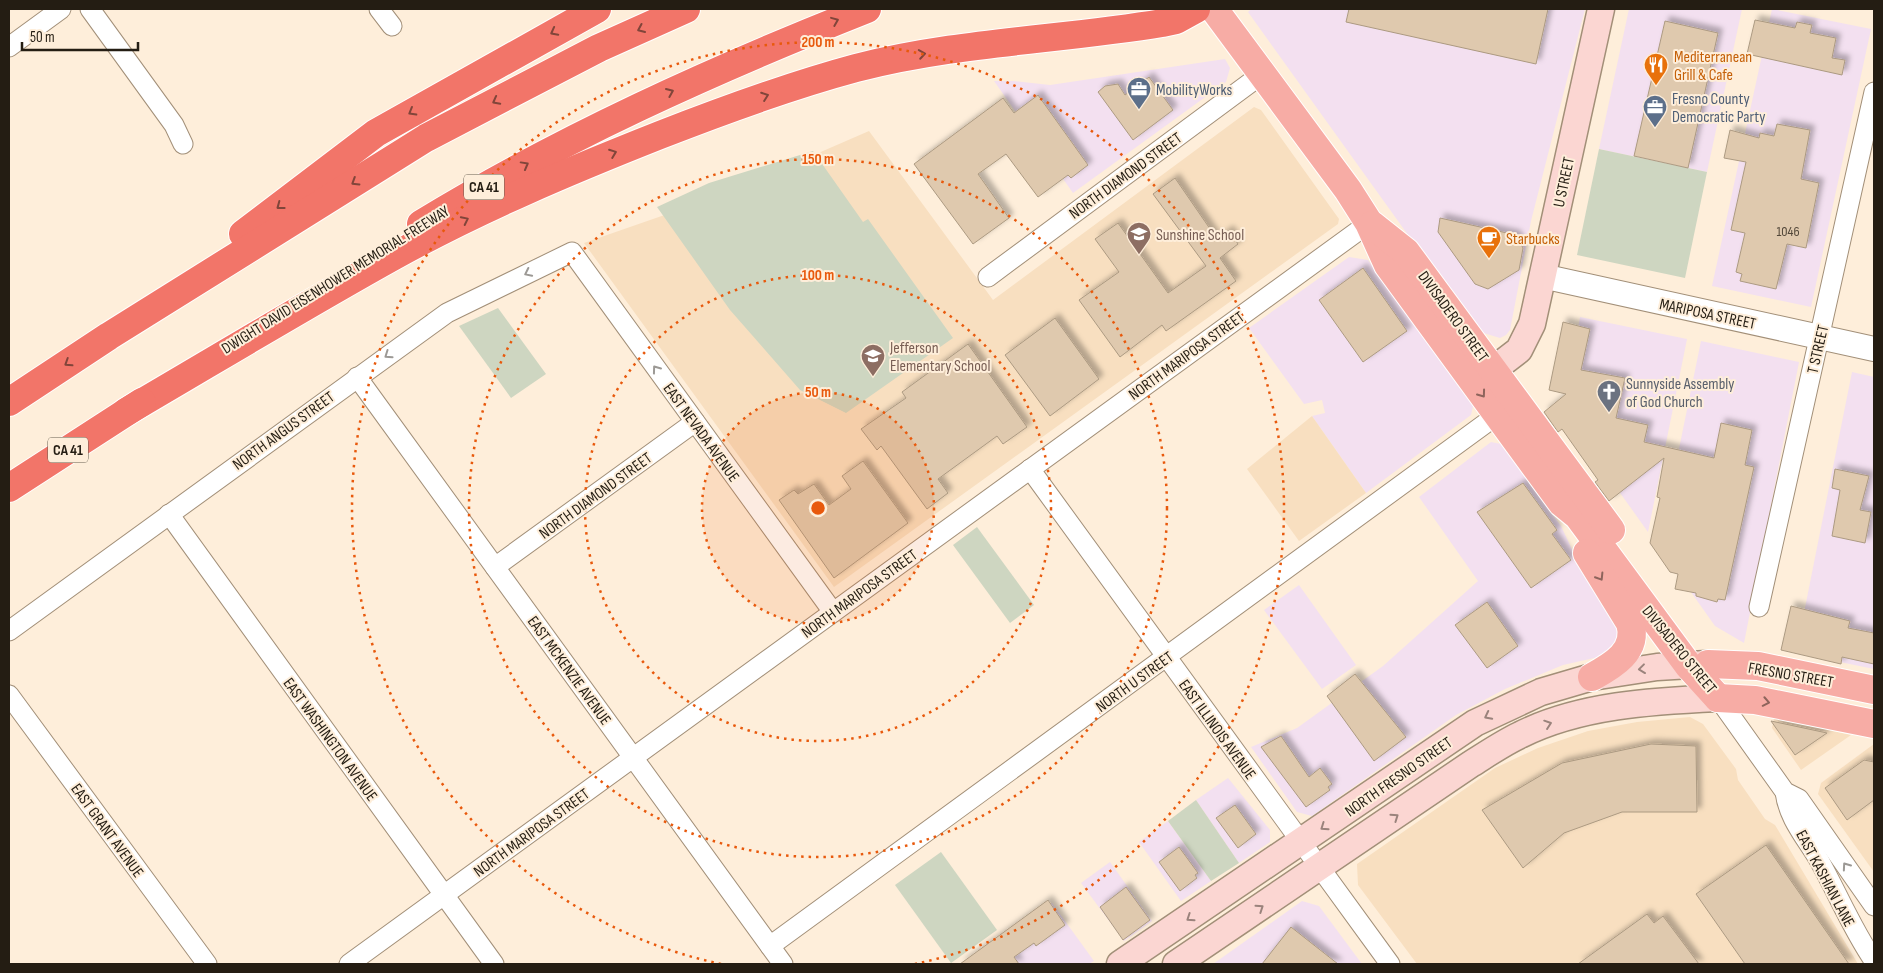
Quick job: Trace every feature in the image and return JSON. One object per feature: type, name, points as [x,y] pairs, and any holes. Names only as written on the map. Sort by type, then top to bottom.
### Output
[{"type":"highway","points":[[109,336],[376,133],[597,9]]},
{"type":"highway","points":[[9,402],[109,336],[426,138],[599,48],[686,9]]},
{"type":"highway","name":"DWIGHT DAVID EISENHOWER MEMORIAL FREEWAY","points":[[9,488],[330,279],[451,206],[562,144],[663,95],[867,9]]},
{"type":"highway","points":[[126,412],[386,261],[440,232],[514,196],[601,158],[706,117],[787,88],[857,68],[902,58],[987,44],[1162,23],[1176,20],[1196,9]]},
{"type":"main road","name":"DIVISADERO STREET","points":[[1214,9],[1348,190],[1369,223],[1388,265],[1497,416],[1562,503],[1578,516],[1698,664]]},
{"type":"main road","name":"U STREET","points":[[1494,370],[1519,350],[1526,338],[1542,276],[1601,9]]},
{"type":"main road","name":"DIVISADERO STREET","points":[[1369,223],[1406,252],[1594,506],[1698,664],[1718,698]]},
{"type":"main road","points":[[1405,288],[1443,319],[1476,366],[1482,370],[1494,370]]},
{"type":"main road","points":[[1497,416],[1502,414],[1516,422],[1558,477],[1594,506]]},
{"type":"main road","points":[[1562,503],[1594,568],[1632,627],[1631,643],[1623,656],[1592,677]]},
{"type":"main road","name":"NORTH FRESNO STREET","points":[[1120,964],[1301,843],[1475,723],[1541,692],[1592,677],[1635,670],[1698,664]]},
{"type":"main road","name":"FRESNO STREET","points":[[1698,664],[1758,666],[1874,690]]},
{"type":"main road","name":"NORTH FRESNO STREET","points":[[1176,964],[1471,764],[1522,734],[1574,717],[1633,704],[1718,698]]},
{"type":"main road","name":"FRESNO STREET","points":[[1718,698],[1756,700],[1874,724]]},
{"type":"street","points":[[9,47],[61,9]]},
{"type":"street","points":[[90,9],[174,125],[183,144]]},
{"type":"street","points":[[379,9],[392,26]]},
{"type":"street","name":"NORTH DIAMOND STREET","points":[[988,277],[1262,74]]},
{"type":"street","name":"T STREET","points":[[1759,607],[1874,92]]},
{"type":"street","name":"NORTH MARIPOSA STREET","points":[[349,964],[1369,223]]},
{"type":"street","name":"NORTH ANGUS STREET","points":[[9,631],[446,313],[572,252]]},
{"type":"street","name":"EAST NEVADA AVENUE","points":[[572,252],[833,612]]},
{"type":"street","name":"MARIPOSA STREET","points":[[1542,276],[1874,349]]},
{"type":"street","name":"EAST MCKENZIE AVENUE","points":[[357,377],[783,964]]},
{"type":"street","name":"NORTH U STREET","points":[[770,946],[1497,416]]},
{"type":"street","name":"NORTH DIAMOND STREET","points":[[495,567],[695,422]]},
{"type":"street","name":"EAST ILLINOIS AVENUE","points":[[1030,469],[1390,964]]},
{"type":"street","name":"EAST WASHINGTON AVENUE","points":[[169,514],[494,964]]},
{"type":"street","name":"EAST GRANT AVENUE","points":[[9,695],[207,964]]},
{"type":"street","name":"EAST KASHIAN LANE","points":[[1718,698],[1785,792],[1788,809],[1820,862],[1854,931],[1874,961]]},
{"type":"street","name":"EAST KASHIAN LANE","points":[[1785,792],[1799,799],[1874,906]]},
{"type":"shaded area","points":[[1251,9],[1585,9],[1531,221],[1510,330],[1506,335],[1500,338],[1477,331],[1248,12]]},
{"type":"shaded area","points":[[1629,9],[1742,9],[1707,172],[1599,149]]},
{"type":"shaded area","points":[[1772,9],[1871,29],[1811,307],[1712,286]]},
{"type":"shaded area","points":[[1225,59],[1230,68],[1226,82],[1073,193],[994,81],[1050,85]]},
{"type":"shaded area","points":[[1254,107],[1261,110],[1339,219],[1338,224],[834,587],[584,243],[722,195],[869,131],[993,300]]},
{"type":"shaded area","points":[[1349,257],[1368,260],[1473,406],[1471,415],[1366,493],[1312,416],[1325,413],[1322,400],[1304,404],[1249,328]]},
{"type":"shaded area","points":[[1580,317],[1687,339],[1648,532],[1563,413]]},
{"type":"shaded area","points":[[1701,341],[1799,362],[1744,643],[1715,626],[1659,547]]},
{"type":"shaded area","points":[[1852,372],[1874,377],[1874,669],[1796,653]]},
{"type":"shaded area","points":[[1312,416],[1366,493],[1299,541],[1247,469]]},
{"type":"shaded area","points":[[1491,442],[1501,444],[1561,526],[1578,562],[1623,624],[1621,644],[1603,656],[1563,665],[1505,689],[1456,715],[1312,816],[1297,812],[1251,747],[1297,728],[1383,666],[1478,581],[1419,497]]},
{"type":"shaded area","points":[[1299,585],[1356,665],[1322,689],[1264,610]]},
{"type":"shaded area","points":[[1690,717],[1703,724],[1736,769],[1738,780],[1765,819],[1775,825],[1858,964],[1417,964],[1358,885],[1357,864],[1495,768],[1538,748],[1588,731],[1637,722]]},
{"type":"shaded area","points":[[1774,718],[1851,735],[1801,770],[1772,728]]},
{"type":"shaded area","points":[[1874,744],[1874,872],[1818,794],[1821,783]]},
{"type":"shaded area","points":[[1228,778],[1270,830],[1270,842],[1239,863],[1196,800]]},
{"type":"shaded area","points":[[1168,821],[1211,881],[1181,901],[1139,842]]},
{"type":"shaded area","points":[[1110,862],[1152,921],[1124,941],[1081,883]]},
{"type":"shaded area","points":[[1302,901],[1319,906],[1362,964],[1213,964]]},
{"type":"shaded area","points":[[1052,903],[1094,961],[1089,964],[967,964]]},
{"type":"green space","points":[[1599,149],[1707,172],[1685,278],[1577,255]]},
{"type":"green space","points":[[813,151],[863,222],[868,219],[953,338],[846,413],[800,390],[730,310],[657,207],[709,183]]},
{"type":"green space","points":[[498,308],[546,374],[511,398],[459,326]]},
{"type":"green space","points":[[977,527],[1034,605],[1010,623],[953,545]]},
{"type":"green space","points":[[1196,800],[1239,863],[1211,881],[1168,821]]},
{"type":"green space","points":[[941,852],[997,930],[951,963],[895,885]]},
{"type":"building","points":[[1349,9],[1548,9],[1536,64],[1346,22]]},
{"type":"building","points":[[1755,20],[1795,28],[1797,22],[1812,25],[1810,33],[1836,38],[1832,58],[1845,60],[1842,75],[1747,54]]},
{"type":"building","points":[[1665,21],[1718,33],[1688,168],[1634,156]]},
{"type":"building","points":[[1149,77],[1173,110],[1133,140],[1098,92],[1105,86],[1118,84],[1125,95]]},
{"type":"building","points":[[1038,95],[1088,165],[1071,178],[1068,175],[1038,197],[1006,154],[978,174],[1009,218],[973,244],[914,164],[1003,98],[1014,113]]},
{"type":"building","points":[[1777,124],[1810,130],[1801,179],[1819,183],[1806,248],[1787,244],[1776,289],[1740,281],[1742,274],[1736,272],[1745,233],[1731,230],[1746,162],[1724,158],[1730,130],[1759,138],[1760,133],[1774,136]]},
{"type":"building","points":[[1175,178],[1217,239],[1229,230],[1238,244],[1220,258],[1236,281],[1166,331],[1162,325],[1120,357],[1079,300],[1119,272],[1095,239],[1118,223],[1168,293],[1206,266],[1153,194]]},
{"type":"building","name":"Starbucks","points":[[1440,218],[1516,235],[1523,248],[1519,270],[1488,289],[1475,284],[1438,232]]},
{"type":"building","points":[[1363,268],[1407,331],[1363,362],[1319,300]]},
{"type":"building","points":[[1055,318],[1099,379],[1050,416],[1005,355]]},
{"type":"building","points":[[1563,322],[1590,329],[1581,370],[1625,378],[1616,418],[1648,425],[1644,442],[1714,458],[1721,423],[1752,430],[1745,465],[1754,467],[1725,600],[1718,599],[1717,602],[1696,596],[1696,593],[1675,589],[1678,574],[1670,572],[1650,543],[1660,498],[1657,497],[1664,458],[1609,501],[1595,482],[1598,480],[1562,429],[1558,432],[1544,412],[1566,394],[1549,390]]},
{"type":"building","points":[[968,344],[1027,427],[1003,444],[997,436],[938,479],[948,493],[927,509],[881,446],[877,450],[861,429],[906,398],[902,392]]},
{"type":"building","points":[[863,461],[908,523],[834,578],[779,500],[794,490],[798,494],[814,484],[829,505],[851,489],[842,476]]},
{"type":"building","points":[[1835,469],[1869,476],[1860,510],[1871,512],[1865,543],[1832,536],[1840,490],[1832,488]]},
{"type":"building","points":[[1523,483],[1557,530],[1552,534],[1571,560],[1531,588],[1477,512]]},
{"type":"building","points":[[1487,602],[1518,646],[1487,668],[1455,625]]},
{"type":"building","points":[[1791,606],[1850,621],[1848,628],[1874,633],[1874,664],[1842,657],[1841,664],[1781,650]]},
{"type":"building","points":[[1355,674],[1406,737],[1374,761],[1327,696]]},
{"type":"building","points":[[1771,721],[1827,733],[1795,755]]},
{"type":"building","points":[[1281,736],[1309,777],[1320,768],[1332,784],[1328,787],[1330,790],[1306,807],[1261,747]]},
{"type":"building","points":[[1651,744],[1696,746],[1697,812],[1622,812],[1564,833],[1523,868],[1482,810],[1562,763]]},
{"type":"building","points":[[1864,760],[1874,762],[1874,800],[1847,820],[1825,788]]},
{"type":"building","points":[[1235,805],[1256,834],[1238,848],[1216,818]]},
{"type":"building","points":[[1766,845],[1849,964],[1745,964],[1696,894]]},
{"type":"building","points":[[1179,847],[1198,873],[1195,875],[1197,878],[1180,891],[1159,862]]},
{"type":"building","points":[[1126,887],[1150,920],[1123,940],[1100,907]]},
{"type":"building","points":[[1048,900],[1065,925],[1036,946],[1034,943],[1014,957],[1019,964],[960,964]]},
{"type":"building","points":[[1647,914],[1654,923],[1663,916],[1699,964],[1578,964]]},
{"type":"building","points":[[1291,927],[1338,964],[1262,964]]},
{"type":"place","name":"Mediterranean Grill & Cafe","points":[[1656,86]]},
{"type":"place","name":"MobilityWorks","points":[[1139,110]]},
{"type":"place","name":"Fresno County Democratic Party","points":[[1655,128]]},
{"type":"place","name":"Sunshine School","points":[[1139,255]]},
{"type":"place","name":"Starbucks","points":[[1489,259]]},
{"type":"place","name":"Jefferson Elementary School","points":[[873,377]]},
{"type":"place","name":"Sunnyside Assembly of God Church","points":[[1609,413]]}]
